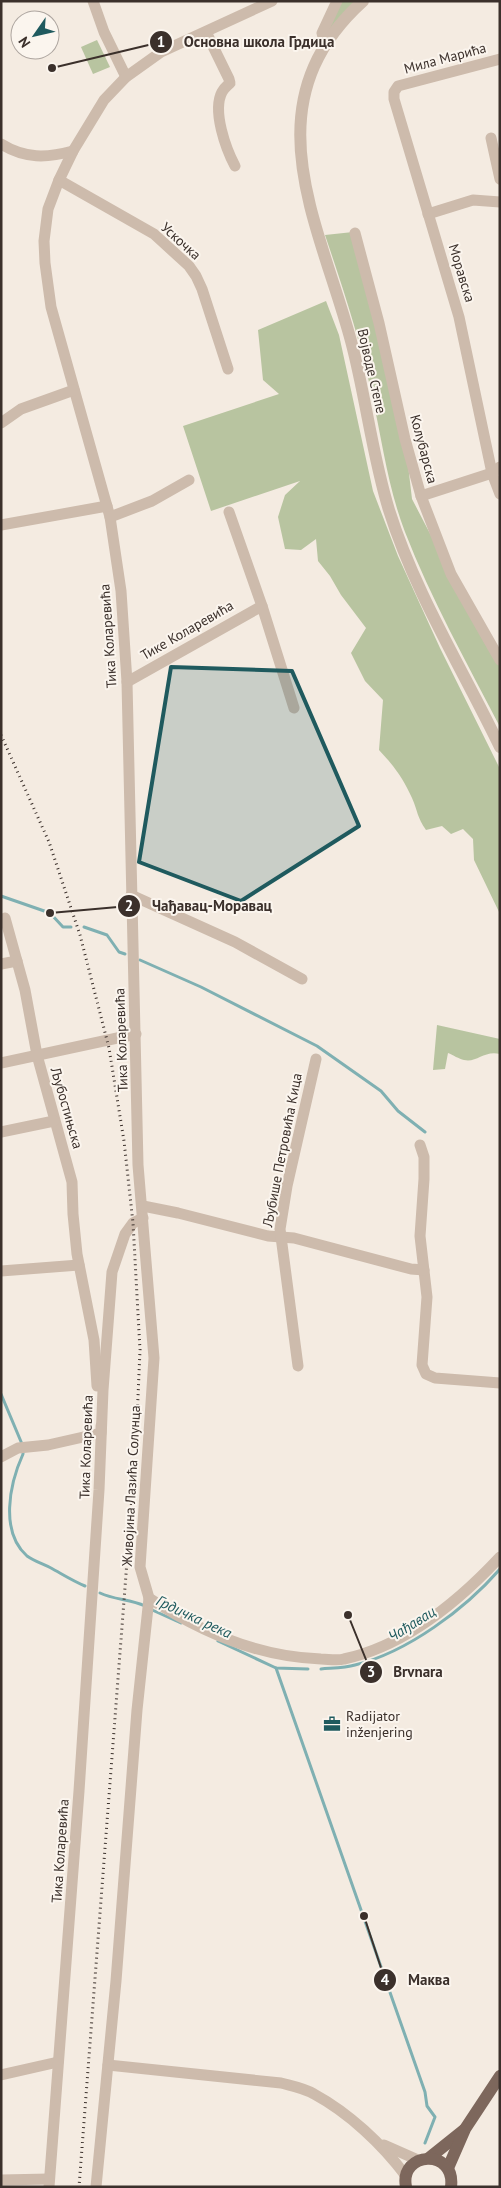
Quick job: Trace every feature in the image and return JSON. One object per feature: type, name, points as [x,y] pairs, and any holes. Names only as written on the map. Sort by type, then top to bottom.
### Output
[{"type":"main road","points":[[448,2168],[466,2129],[500,2076]]},
{"type":"main road","points":[[405,2183],[408,2169],[466,2129]]},
{"type":"main road","points":[[424,2159],[436,2159],[448,2168],[451,2175],[451,2187]]},
{"type":"street","points":[[93,1],[104,32],[126,77]]},
{"type":"street","name":"Тика Коларевића","points":[[49,2183],[79,1801],[112,1272],[125,1234],[143,1212],[138,1165],[127,682],[121,591],[109,511],[51,307],[45,263],[46,221],[59,180],[73,151],[104,100],[126,77],[161,52],[272,1]]},
{"type":"street","points":[[325,45],[322,33],[337,1]]},
{"type":"street","name":"Војводе Степе","points":[[363,1],[342,21],[325,45],[310,76],[303,101],[301,157],[303,180],[310,211],[352,344],[380,476],[395,526],[420,589],[500,746]]},
{"type":"street","points":[[206,32],[230,83],[220,96],[220,121],[225,144],[235,166]]},
{"type":"street","name":"Мила Марића","points":[[398,86],[500,59]]},
{"type":"street","name":"Моравска","points":[[398,86],[394,92],[394,99],[459,317],[497,472],[500,494]]},
{"type":"street","points":[[491,138],[497,157],[500,179]]},
{"type":"street","points":[[1,144],[19,153],[36,157],[54,156],[73,151]]},
{"type":"street","name":"Ускочка","points":[[59,180],[154,234],[189,266],[202,289],[228,369]]},
{"type":"street","points":[[428,214],[473,200],[500,202]]},
{"type":"street","name":"Колубарска","points":[[355,233],[379,323],[405,439],[421,496],[451,574],[500,660]]},
{"type":"street","points":[[1,423],[21,409],[74,390]]},
{"type":"street","points":[[421,496],[497,472]]},
{"type":"street","points":[[1,525],[109,511],[152,501],[189,480]]},
{"type":"street","points":[[229,512],[262,606],[294,708]]},
{"type":"street","name":"Тике Коларевића","points":[[127,682],[262,606]]},
{"type":"street","points":[[489,642],[500,651]]},
{"type":"street","points":[[131,895],[243,946],[302,979]]},
{"type":"street","name":"Љубостињска","points":[[5,918],[25,990],[36,1055],[72,1182],[73,1214],[79,1265],[94,1340],[101,1434]]},
{"type":"street","points":[[1,964],[17,961]]},
{"type":"street","points":[[1,1063],[136,1034]]},
{"type":"street","name":"Љубише Петровића Кица","points":[[298,1366],[280,1229],[287,1186],[316,1059]]},
{"type":"street","points":[[1,1132],[54,1121]]},
{"type":"street","points":[[420,1145],[424,1157],[420,1236],[427,1297],[423,1370],[429,1376],[436,1378],[500,1383]]},
{"type":"street","points":[[143,1212],[178,1212],[254,1233],[294,1238],[411,1269],[424,1270]]},
{"type":"street","name":"Живојина Лазића Солунца","points":[[143,1212],[154,1358],[140,1566],[148,1600]]},
{"type":"street","points":[[1,1271],[79,1265]]},
{"type":"street","points":[[3,1452],[101,1434]]},
{"type":"street","points":[[96,2187],[148,1600],[175,1615],[242,1645],[300,1658],[342,1660],[405,1636],[440,1613],[500,1557]]},
{"type":"street","points":[[1,2075],[58,2062]]},
{"type":"street","points":[[108,2065],[281,2083],[303,2089],[329,2104],[378,2142],[394,2160],[405,2183]]},
{"type":"street","points":[[378,2142],[424,2159]]},
{"type":"street","points":[[1,2180],[49,2183]]},
{"type":"highlighted area","points":[[171,667],[292,671],[359,826],[241,901],[139,862]]},
{"type":"green space","points":[[337,1],[363,1],[332,34],[322,33]]},
{"type":"green space","points":[[97,40],[110,67],[93,74],[81,47]]},
{"type":"green space","points":[[353,232],[405,439],[412,499],[451,574],[500,660],[500,727],[438,606],[415,557],[399,515],[362,354],[345,294],[325,235]]},
{"type":"green space","points":[[326,301],[339,335],[373,491],[398,556],[440,648],[500,769],[500,914],[474,860],[473,839],[463,829],[451,834],[442,826],[426,830],[405,784],[394,767],[379,750],[383,700],[365,681],[351,653],[366,628],[318,561],[316,539],[301,550],[285,549],[278,517],[285,495],[300,481],[211,511],[183,426],[279,394],[263,380],[258,330]]},
{"type":"green space","points":[[437,1025],[500,1039],[500,1054],[494,1053],[469,1060],[448,1053],[445,1069],[433,1070]]},
{"type":"waterway","points":[[1,896],[50,913],[63,927],[71,927]]},
{"type":"waterway","points":[[84,927],[107,935],[119,952],[125,954]]},
{"type":"waterway","points":[[140,960],[201,987],[317,1046],[381,1091],[398,1111],[425,1132]]},
{"type":"waterway","name":"Грдичка река","points":[[1,1394],[22,1444]]},
{"type":"waterway","name":"Грдичка река","points":[[23,1450],[11,1494],[10,1521],[13,1534],[27,1556],[85,1586]]},
{"type":"waterway","name":"Чађавац","points":[[321,1669],[351,1666],[375,1659],[415,1639],[453,1614],[500,1569]]},
{"type":"waterway","name":"Грдичка река","points":[[100,1593],[145,1606]]},
{"type":"waterway","name":"Грдичка река","points":[[150,1609],[181,1623]]},
{"type":"waterway","name":"Грдичка река","points":[[218,1641],[276,1668],[308,1669]]},
{"type":"waterway","points":[[276,1668],[425,2092],[427,2106],[435,2117],[425,2143]]},
{"type":"railway","points":[[1,735],[49,842],[80,935],[109,1048],[124,1141],[133,1223],[140,1350],[136,1444],[79,2187]]},
{"type":"place","name":"Основна школа Грдица","points":[[52,68]]},
{"type":"place","name":"Чађавац-Моравац","points":[[50,913]]},
{"type":"place","name":"Brvnara","points":[[348,1615]]},
{"type":"place","name":"Radijator inženjering","points":[[332,1724]]},
{"type":"place","name":"Маква","points":[[364,1916]]}]
